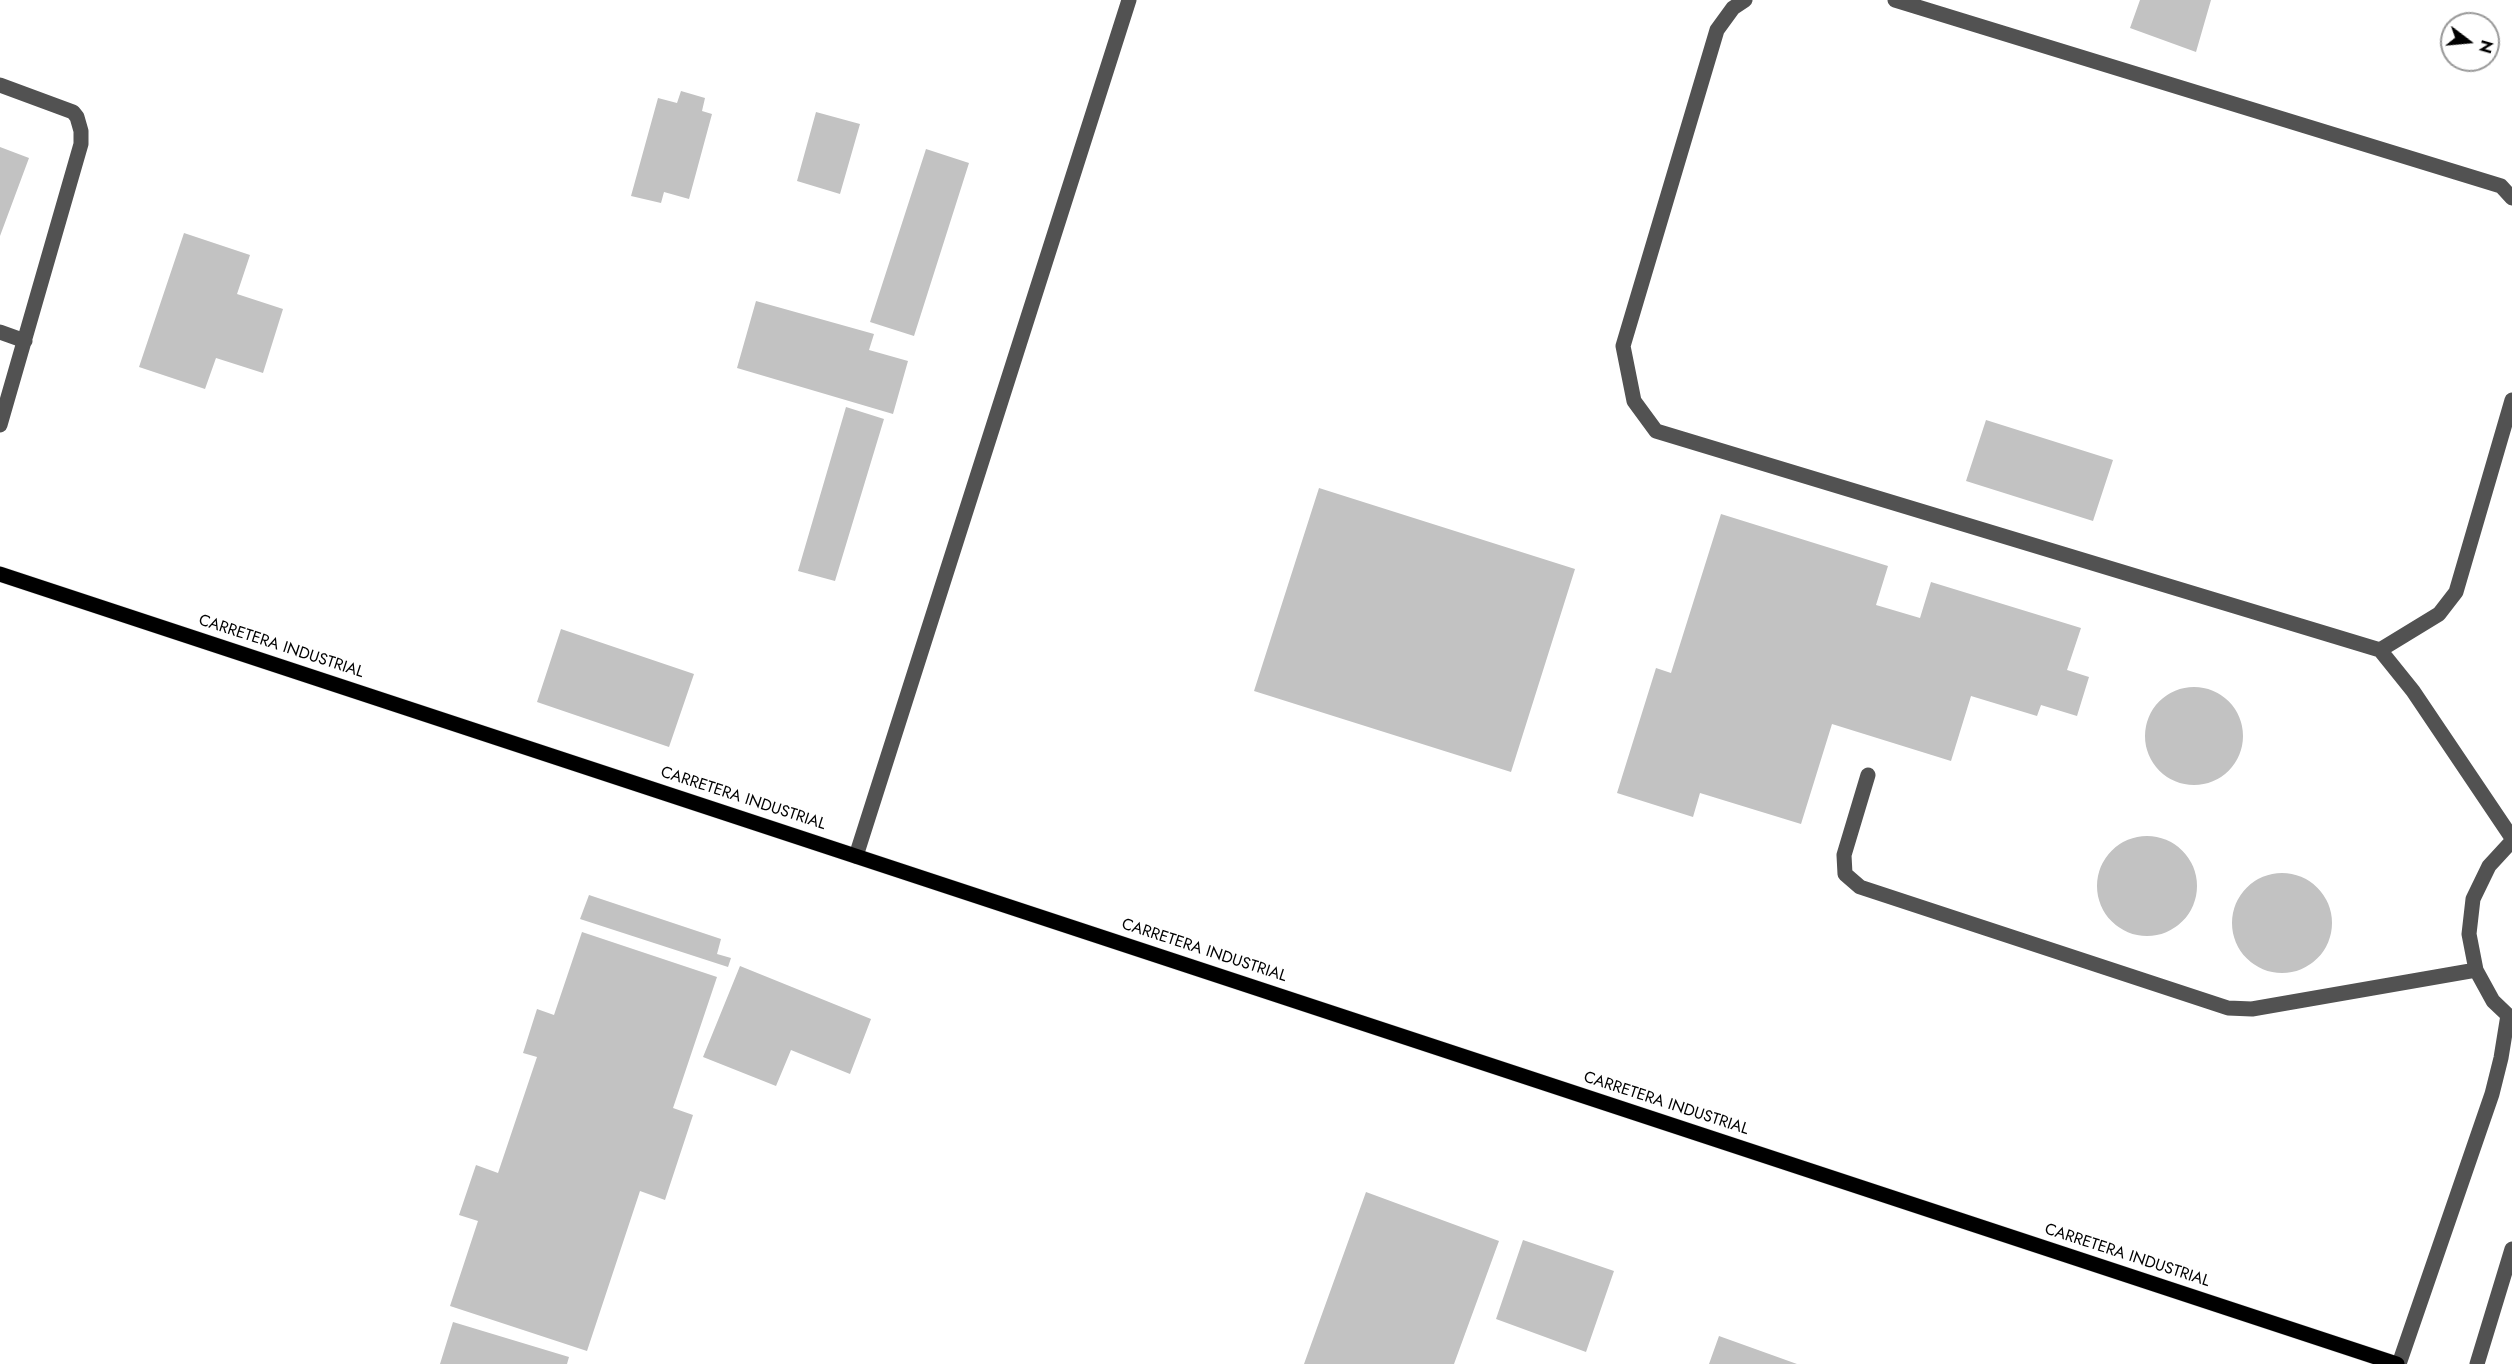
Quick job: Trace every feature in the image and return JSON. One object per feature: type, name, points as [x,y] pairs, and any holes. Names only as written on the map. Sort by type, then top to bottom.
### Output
[{"type":"main road","name":"CARRETERA INDUSTRIAL","points":[[0,573],[2398,1364]]},
{"type":"lane","points":[[856,856],[1130,0]]},
{"type":"lane","points":[[1745,0],[1732,8],[1717,30],[1623,346],[1634,401],[1656,431],[2380,650],[2413,691],[2512,839],[2489,866],[2473,899],[2469,934],[2476,970],[2493,1001],[2510,1017],[2492,1094],[2398,1364]]},
{"type":"lane","points":[[1895,0],[2501,186],[2512,198]]},
{"type":"lane","points":[[0,85],[73,112],[81,131],[81,144],[0,425]]},
{"type":"lane","points":[[0,332],[25,341]]},
{"type":"lane","points":[[2380,650],[2439,614],[2456,592],[2512,400]]},
{"type":"lane","points":[[1868,775],[1844,855],[1845,874],[1860,887],[2217,1005],[2252,1009],[2476,970]]},
{"type":"lane","points":[[2477,1364],[2512,1249]]},
{"type":"building","points":[[2140,0],[2211,0],[2196,52],[2130,28]]},
{"type":"building","points":[[681,91],[705,98],[702,111],[712,114],[689,199],[664,192],[661,203],[631,196],[658,98],[677,103]]},
{"type":"building","points":[[816,112],[860,124],[840,194],[797,181]]},
{"type":"building","points":[[0,147],[29,158],[0,236]]},
{"type":"building","points":[[926,149],[969,163],[914,336],[870,322]]},
{"type":"building","points":[[184,233],[250,255],[237,294],[283,309],[263,373],[216,358],[205,389],[139,367]]},
{"type":"building","points":[[756,301],[874,334],[869,350],[908,361],[893,414],[737,368]]},
{"type":"building","points":[[846,407],[884,419],[835,581],[798,571]]},
{"type":"building","points":[[1986,420],[2113,460],[2093,521],[1966,481]]},
{"type":"building","points":[[1319,488],[1575,569],[1511,772],[1254,691]]},
{"type":"building","points":[[1721,514],[1888,566],[1876,605],[1920,618],[1931,582],[2081,628],[2067,670],[2089,677],[2077,716],[2041,705],[2037,716],[1971,696],[1951,761],[1832,724],[1801,824],[1700,793],[1693,817],[1617,793],[1656,668],[1671,673]]},
{"type":"building","points":[[561,629],[694,674],[669,747],[537,702]]},
{"type":"building","points":[[2184,687],[2204,687],[2229,701],[2240,717],[2243,736],[2240,755],[2229,771],[2204,785],[2184,785],[2167,777],[2153,763],[2145,746],[2145,726],[2153,709],[2167,695]]},
{"type":"building","points":[[2147,836],[2166,840],[2182,851],[2193,867],[2197,886],[2193,905],[2182,921],[2166,932],[2147,936],[2128,932],[2112,921],[2101,905],[2097,886],[2101,867],[2112,851],[2128,840]]},
{"type":"building","points":[[2282,873],[2301,877],[2317,888],[2328,904],[2332,923],[2328,942],[2317,958],[2301,969],[2282,973],[2263,969],[2247,958],[2236,942],[2232,923],[2236,904],[2247,888],[2263,877]]},
{"type":"building","points":[[589,895],[721,939],[717,954],[731,958],[728,967],[580,919]]},
{"type":"building","points":[[582,932],[717,977],[673,1108],[693,1115],[665,1200],[640,1191],[587,1351],[450,1306],[478,1221],[459,1215],[476,1165],[498,1173],[537,1057],[523,1053],[537,1009],[554,1015]]},
{"type":"building","points":[[740,966],[871,1019],[850,1074],[791,1050],[776,1086],[703,1057]]},
{"type":"building","points":[[1366,1192],[1499,1241],[1454,1364],[1304,1364]]},
{"type":"building","points":[[1523,1240],[1614,1271],[1586,1352],[1496,1319]]},
{"type":"building","points":[[453,1322],[569,1357],[567,1364],[440,1364]]},
{"type":"building","points":[[1719,1336],[1797,1364],[1709,1364]]}]
